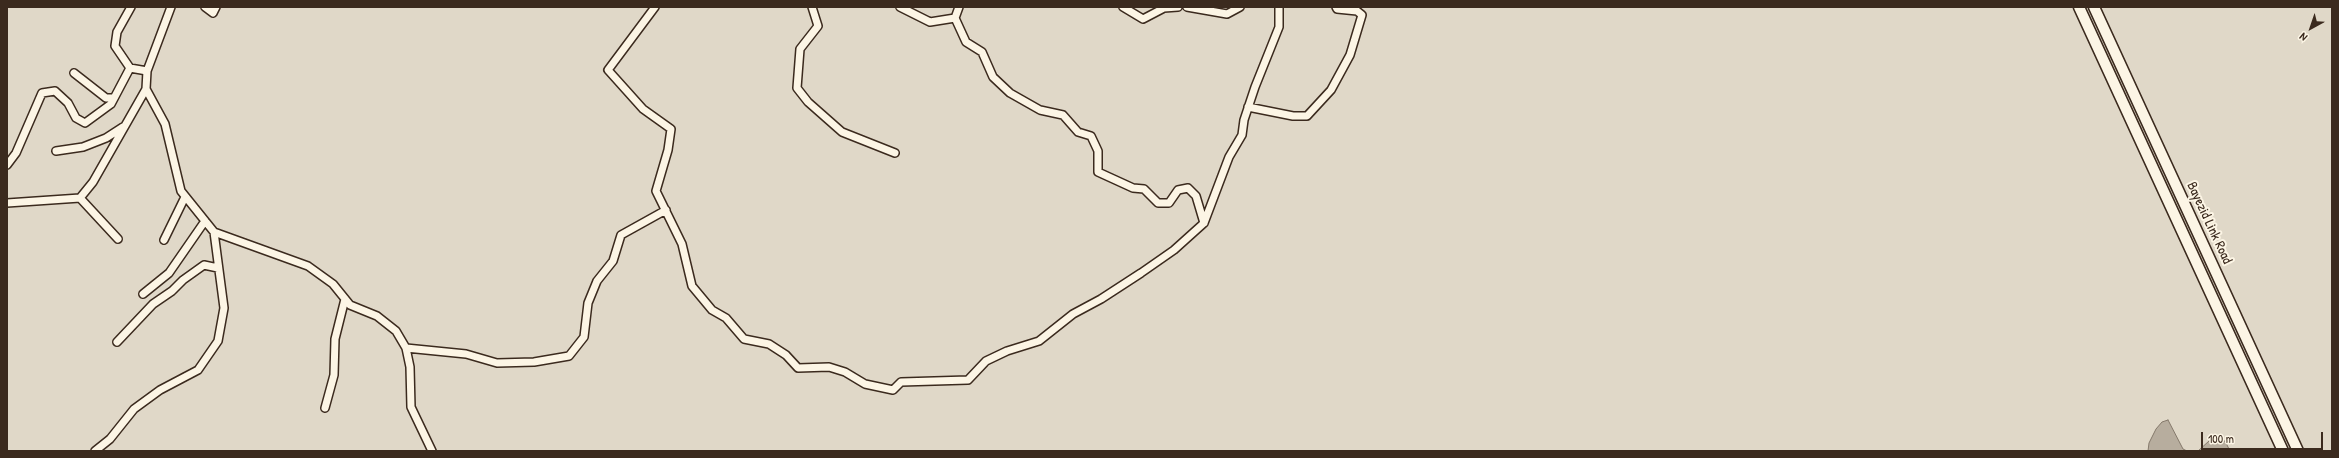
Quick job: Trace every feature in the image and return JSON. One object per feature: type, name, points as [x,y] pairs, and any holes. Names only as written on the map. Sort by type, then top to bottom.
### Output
[{"type":"main road","name":"Bayezid Link Road","points":[[2079,7],[2256,389],[2271,427],[2283,451]]},
{"type":"main road","name":"Bayezid Link Road","points":[[2094,7],[2298,451]]},
{"type":"street","points":[[131,7],[117,32],[115,46],[130,68],[147,71]]},
{"type":"street","points":[[7,203],[80,198],[93,182],[146,89],[147,71],[171,7]]},
{"type":"street","points":[[205,7],[213,14],[216,7]]},
{"type":"street","points":[[655,7],[608,70],[643,109],[671,129],[668,150],[656,191],[682,244],[692,286],[712,310],[726,318],[744,339],[769,344],[786,355],[798,368],[829,367],[845,372],[865,384],[893,390],[901,382],[968,380],[986,362],[1007,351],[1039,341],[1074,314],[1101,300],[1148,268],[1204,224],[1229,157],[1242,135],[1248,107],[1279,27],[1279,7]]},
{"type":"street","points":[[812,7],[818,26],[800,49],[797,88],[808,102],[842,132],[895,153]]},
{"type":"street","points":[[900,7],[930,22],[955,18]]},
{"type":"street","points":[[959,7],[955,18],[966,42],[982,52],[993,77],[1010,93],[1040,110],[1063,116],[1078,132],[1092,136],[1098,151],[1098,172],[1133,188],[1144,189],[1158,202],[1169,203],[1178,190],[1188,188],[1196,196],[1204,224]]},
{"type":"street","points":[[1123,7],[1143,19],[1164,8],[1178,7]]},
{"type":"street","points":[[1187,7],[1227,14],[1240,7]]},
{"type":"street","points":[[1248,107],[1293,116],[1307,116],[1331,90],[1350,55],[1362,15],[1356,11],[1337,9],[1336,7]]},
{"type":"street","points":[[7,165],[16,153],[42,93],[55,91],[68,103],[76,118],[85,123],[111,104],[130,68]]},
{"type":"street","points":[[74,73],[106,98],[114,98]]},
{"type":"street","points":[[146,89],[165,124],[181,191],[214,232],[308,266],[333,284],[350,305],[377,316],[396,331],[406,348],[410,367],[411,407],[432,451]]},
{"type":"street","points":[[56,151],[83,147],[106,138],[125,125]]},
{"type":"street","points":[[164,240],[185,197]]},
{"type":"street","points":[[80,198],[118,239]]},
{"type":"street","points":[[406,348],[466,354],[497,363],[534,362],[569,356],[584,337],[588,303],[597,281],[613,261],[622,235],[666,210]]},
{"type":"street","points":[[143,294],[169,273],[205,221]]},
{"type":"street","points":[[95,451],[110,439],[134,409],[160,390],[198,370],[218,341],[224,308],[214,232]]},
{"type":"street","points":[[117,342],[153,304],[172,291],[183,280],[204,265],[218,268]]},
{"type":"street","points":[[325,408],[334,376],[335,339],[345,299]]},
{"type":"shaded area","points":[[7,7],[2332,7],[2332,451],[7,451]]},
{"type":"shaded area","points":[[2168,420],[2183,449],[2187,451],[2148,451],[2149,443],[2156,429],[2162,422]]},
{"type":"shaded area","points":[[2209,441],[2225,441],[2230,451],[2198,451]]}]
